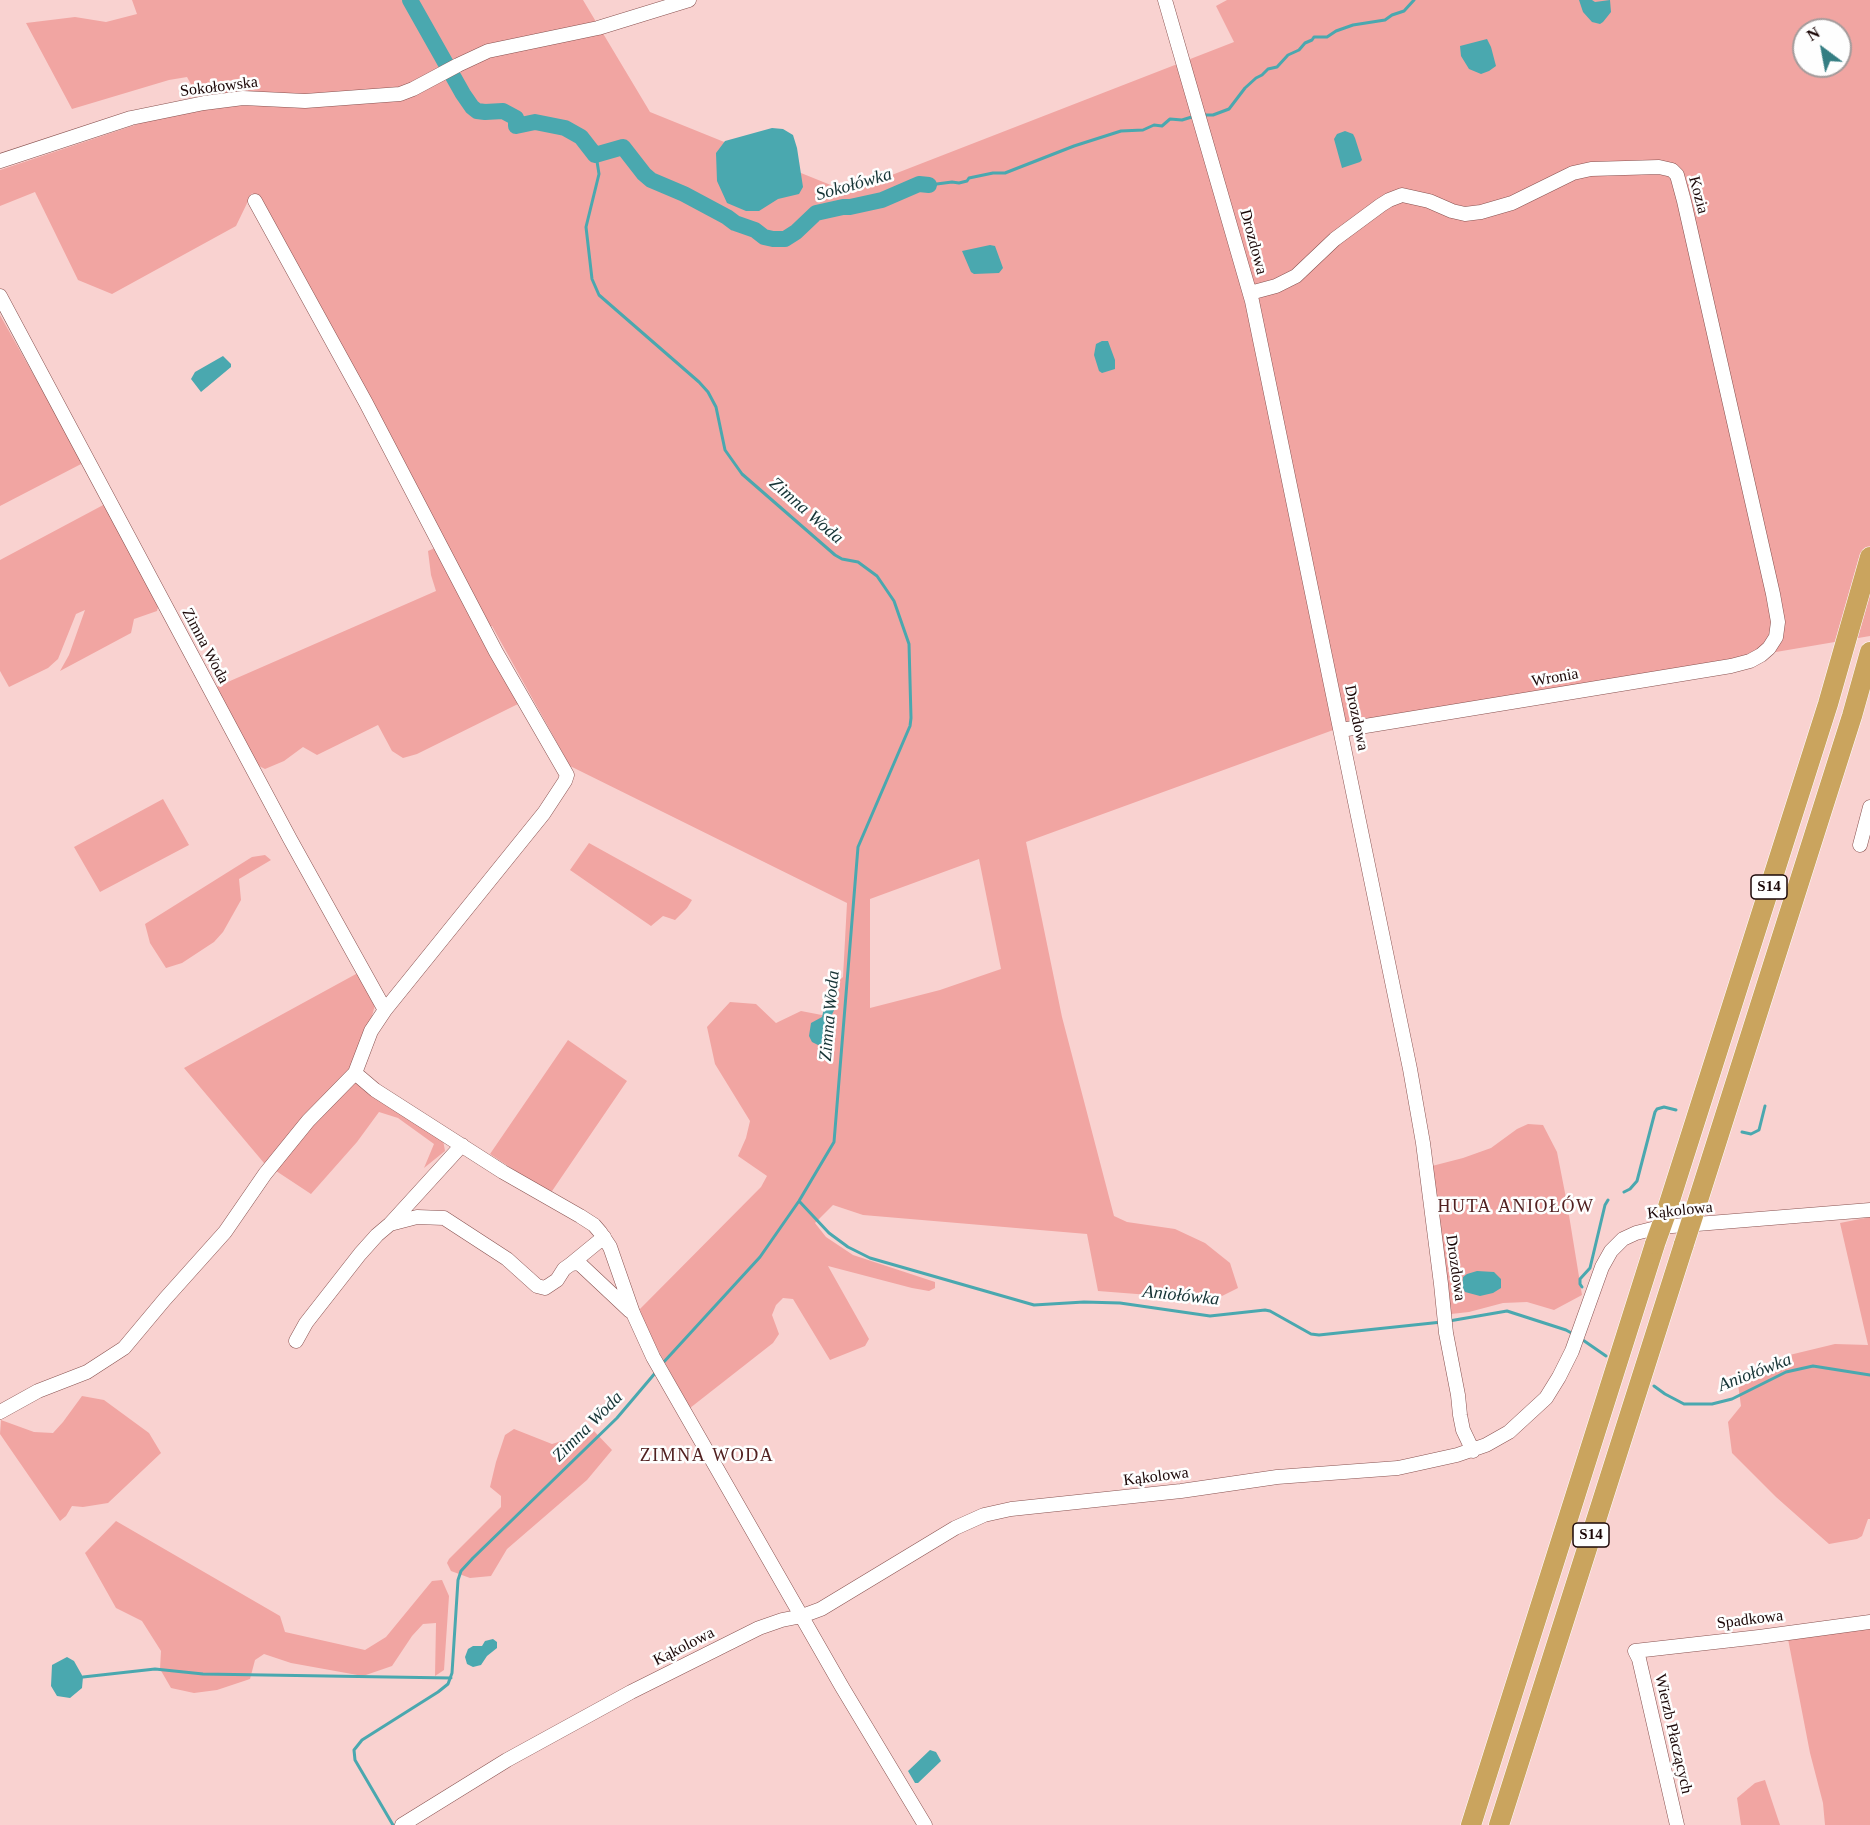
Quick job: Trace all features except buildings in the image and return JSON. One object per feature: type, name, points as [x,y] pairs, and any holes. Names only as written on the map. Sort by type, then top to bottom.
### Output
[{"type":"highway","name":"S14","points":[[1471,1825],[1828,704],[1870,557]]},
{"type":"highway","name":"S14","points":[[1499,1825],[1852,716],[1870,652]]},
{"type":"street","name":"Sokołowska","points":[[0,161],[131,118],[165,111],[243,98],[305,101],[400,94],[479,54],[598,28],[689,0]]},
{"type":"street","name":"Drozdowa","points":[[1165,0],[1250,292],[1418,1108],[1445,1322],[1463,1430],[1473,1450]]},
{"type":"street","name":"Kozia","points":[[1250,292],[1276,286],[1296,276],[1342,234],[1389,200],[1402,195],[1429,201],[1465,214],[1512,203],[1573,173],[1591,169],[1659,167],[1672,170],[1677,175],[1684,201],[1775,604],[1778,622],[1776,637],[1770,648]]},
{"type":"street","points":[[0,1412],[38,1391],[87,1372],[124,1348],[225,1232],[265,1174],[308,1121],[355,1073],[371,1031],[385,1010],[544,813],[567,775],[496,652],[366,403],[255,201]]},
{"type":"street","name":"Zimna Woda","points":[[0,296],[290,839],[385,1010]]},
{"type":"street","name":"Wronia","points":[[1341,730],[1731,666],[1750,661],[1770,648]]},
{"type":"street","points":[[1860,845],[1870,807]]},
{"type":"street","points":[[355,1073],[375,1090],[503,1172],[594,1225],[604,1237],[634,1316],[653,1357],[842,1687],[925,1825]]},
{"type":"street","points":[[296,1341],[306,1323],[377,1235],[390,1224],[462,1145]]},
{"type":"street","name":"Kąkolowa","points":[[402,1825],[507,1760],[631,1692],[759,1628],[826,1607],[964,1523],[994,1512],[1181,1491],[1277,1477],[1398,1468],[1473,1450],[1509,1432],[1546,1398],[1572,1351],[1602,1268],[1611,1251],[1623,1239],[1636,1233],[1660,1227],[1870,1210]]},
{"type":"street","points":[[390,1224],[417,1217],[444,1218],[507,1258],[537,1286],[545,1288],[557,1280],[564,1269],[604,1237]]},
{"type":"street","points":[[571,1264],[581,1265],[634,1316]]},
{"type":"street","name":"Spadkowa","points":[[1635,1651],[1870,1622]]},
{"type":"street","name":"Wierzb Płaczących","points":[[1635,1651],[1639,1659],[1677,1825]]},
{"type":"shaded area","points":[[132,0],[583,0],[650,112],[848,192],[1234,42],[1216,6],[1227,0],[1870,0],[1870,636],[1347,725],[1026,842],[1062,1017],[1114,1216],[1127,1222],[1175,1229],[1205,1243],[1230,1263],[1238,1288],[1214,1300],[1098,1291],[1087,1234],[863,1215],[833,1205],[815,1223],[826,1237],[853,1255],[935,1282],[935,1288],[929,1291],[912,1288],[828,1266],[869,1339],[865,1346],[830,1360],[793,1299],[783,1298],[776,1305],[772,1315],[779,1334],[773,1343],[690,1408],[637,1312],[761,1187],[767,1176],[738,1156],[750,1121],[715,1064],[707,1027],[730,1002],[756,1004],[776,1023],[801,1011],[827,1016],[837,982],[843,977],[847,903],[570,766],[492,626],[490,627],[252,193],[236,226],[112,294],[78,280],[35,192],[0,206],[0,170],[168,114],[204,108],[187,77],[169,80],[72,109],[26,23],[75,17],[106,22],[137,14]],"holes":[[[979,859],[1001,969],[940,990],[870,1008],[870,899]]]},
{"type":"shaded area","points":[[0,315],[83,463],[0,506]]},
{"type":"shaded area","points":[[107,503],[159,603],[157,611],[134,619],[131,633],[60,671],[69,655],[85,610],[76,614],[58,659],[48,668],[9,687],[0,671],[0,560]]},
{"type":"shaded area","points":[[437,547],[518,704],[417,754],[403,758],[392,751],[378,725],[317,755],[303,747],[284,761],[265,769],[255,764],[214,688],[436,591],[428,551]]},
{"type":"shaded area","points":[[163,799],[189,845],[100,892],[74,847]]},
{"type":"shaded area","points":[[589,843],[692,900],[675,920],[663,916],[651,926],[570,870]]},
{"type":"shaded area","points":[[265,855],[271,860],[239,879],[241,900],[223,932],[214,942],[182,963],[166,968],[150,943],[145,924],[252,857]]},
{"type":"shaded area","points":[[356,974],[361,976],[375,1005],[352,1065],[443,1140],[445,1151],[424,1168],[434,1144],[398,1118],[379,1112],[357,1142],[311,1194],[264,1163],[184,1068]]},
{"type":"shaded area","points":[[568,1040],[627,1081],[550,1194],[490,1154]]},
{"type":"shaded area","points":[[1528,1124],[1543,1125],[1557,1152],[1582,1295],[1554,1310],[1527,1302],[1503,1303],[1451,1314],[1432,1166],[1491,1148]]},
{"type":"shaded area","points":[[1870,1217],[1870,1519],[1868,1519],[1862,1536],[1829,1544],[1776,1497],[1732,1453],[1728,1422],[1741,1406],[1738,1384],[1777,1358],[1835,1344],[1868,1345],[1840,1223]]},
{"type":"shaded area","points":[[82,1396],[104,1400],[149,1433],[161,1453],[108,1503],[83,1507],[72,1506],[60,1521],[0,1434],[1,1420],[34,1432],[53,1433]]},
{"type":"shaded area","points":[[514,1429],[552,1444],[594,1431],[612,1450],[587,1480],[507,1549],[491,1576],[470,1578],[451,1571],[447,1563],[501,1507],[501,1496],[490,1487],[505,1435]]},
{"type":"shaded area","points":[[116,1521],[280,1616],[285,1632],[365,1650],[386,1637],[432,1581],[442,1580],[449,1596],[444,1670],[435,1676],[436,1623],[423,1624],[392,1666],[363,1676],[291,1663],[264,1654],[255,1660],[250,1679],[217,1690],[194,1693],[171,1688],[160,1669],[161,1651],[142,1621],[116,1608],[85,1553]]},
{"type":"shaded area","points":[[1870,1629],[1870,1825],[1825,1825],[1823,1803],[1810,1753],[1788,1639],[1803,1635]]},
{"type":"shaded area","points":[[1765,1780],[1780,1825],[1741,1825],[1737,1798],[1755,1783]]},
{"type":"water","points":[[1579,0],[1595,2],[1610,0],[1611,12],[1600,24],[1592,22],[1583,12]]},
{"type":"water","points":[[1487,39],[1496,66],[1481,74],[1469,69],[1461,56],[1460,46]]},
{"type":"water","points":[[772,128],[783,129],[793,135],[803,187],[799,194],[778,199],[759,211],[746,211],[727,203],[717,181],[716,153],[725,141]]},
{"type":"water","points":[[1345,131],[1353,134],[1362,160],[1342,168],[1334,139],[1337,134]]},
{"type":"water","points":[[995,246],[1003,268],[999,273],[974,274],[962,251]]},
{"type":"water","points":[[1108,341],[1115,360],[1115,369],[1102,373],[1099,371],[1094,355],[1096,344]]},
{"type":"water","points":[[223,356],[231,367],[201,392],[191,379],[195,372]]},
{"type":"water","points":[[829,1001],[835,1004],[835,1008],[823,1044],[818,1045],[812,1042],[809,1036],[811,1023],[822,1017],[825,1004]]},
{"type":"water","points":[[1477,1271],[1494,1272],[1501,1279],[1501,1288],[1493,1293],[1480,1296],[1465,1292],[1462,1286],[1463,1277]]},
{"type":"water","points":[[493,1639],[497,1642],[497,1648],[481,1665],[473,1667],[467,1664],[465,1657],[468,1649],[473,1646],[482,1646],[485,1641]]},
{"type":"water","points":[[67,1657],[74,1661],[83,1677],[82,1688],[70,1698],[57,1696],[51,1686],[52,1665]]},
{"type":"water","points":[[930,1750],[936,1752],[941,1761],[918,1783],[915,1783],[908,1771]]},
{"type":"waterway","name":"Sokołówka","points":[[410,0],[463,94],[477,111],[503,111],[516,118],[516,126],[535,122],[565,128],[581,137],[595,155],[623,147],[651,180],[684,194],[735,223],[755,230],[764,237],[785,239],[816,213],[882,200],[919,184],[929,185]]},
{"type":"waterway","name":"Sokołówka","points":[[1202,115],[1213,115],[1229,109],[1256,78],[1268,69],[1277,67],[1288,55],[1299,50],[1314,37],[1327,37],[1353,25],[1385,20],[1404,11],[1414,0]]},
{"type":"waterway","name":"Sokołówka","points":[[929,185],[959,183],[969,178],[1005,173],[1074,146],[1121,131],[1143,130],[1154,125],[1162,126],[1170,119],[1182,120],[1195,116]]},
{"type":"waterway","name":"Zimna Woda","points":[[596,155],[599,174],[586,227],[592,279],[599,295],[708,392],[716,407],[725,450],[742,474],[835,555],[858,562],[877,576],[894,601],[909,644],[910,726],[858,847],[834,1142],[799,1201],[760,1257],[662,1364]]},
{"type":"waterway","points":[[1742,1132],[1751,1134],[1759,1130],[1765,1106]]},
{"type":"waterway","points":[[1624,1192],[1637,1181],[1655,1112],[1664,1107],[1676,1110]]},
{"type":"waterway","points":[[1582,1287],[1580,1279],[1590,1268],[1608,1200]]},
{"type":"waterway","name":"Aniołówka","points":[[799,1201],[829,1233],[848,1247],[870,1258],[1034,1305],[1084,1302],[1120,1303],[1210,1316],[1265,1310],[1311,1334],[1319,1335],[1442,1322]]},
{"type":"waterway","name":"Aniołówka","points":[[1449,1321],[1507,1311],[1575,1335]]},
{"type":"waterway","name":"Aniołówka","points":[[1580,1338],[1606,1356]]},
{"type":"waterway","name":"Aniołówka","points":[[1654,1386],[1684,1404],[1712,1404],[1732,1399],[1786,1372],[1813,1366],[1870,1375]]},
{"type":"waterway","name":"Zimna Woda","points":[[393,1825],[355,1760],[354,1750],[362,1740],[448,1684],[452,1673],[458,1580],[461,1571],[617,1418],[656,1372]]},
{"type":"waterway","points":[[83,1677],[155,1669],[203,1674],[451,1678]]},
{"type":"district","name":"HUTA ANIOŁÓW","points":[[1516,1207]]},
{"type":"district","name":"ZIMNA WODA","points":[[707,1456]]}]
